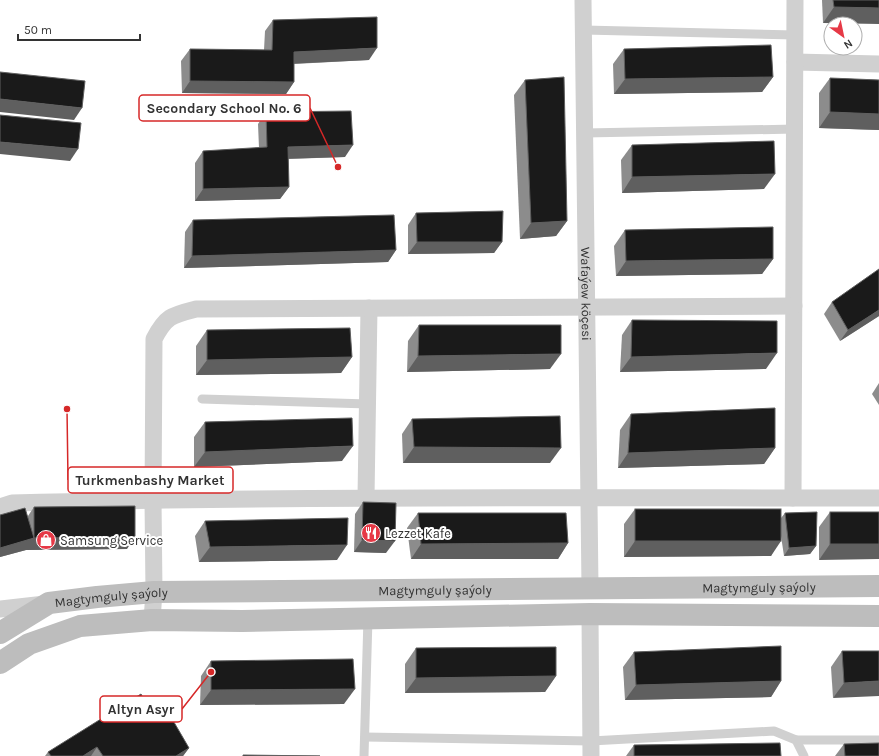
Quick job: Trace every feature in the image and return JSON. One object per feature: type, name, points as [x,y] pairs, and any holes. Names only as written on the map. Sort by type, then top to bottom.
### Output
[{"type":"street","name":"Wafaýew köçesi","points":[[583,0],[590,587]]},
{"type":"street","points":[[793,498],[795,0]]},
{"type":"street","points":[[795,62],[879,64]]},
{"type":"street","points":[[152,620],[154,592],[154,339],[162,323],[177,314],[196,309],[794,306]]},
{"type":"street","points":[[366,498],[370,308]]},
{"type":"street","points":[[0,507],[12,503],[153,500],[366,498],[879,498]]},
{"type":"street","name":"Magtymguly şaýoly","points":[[0,633],[49,603],[154,592],[590,587],[879,586]]},
{"type":"street","points":[[0,609],[49,603]]},
{"type":"street","points":[[590,614],[591,748]]},
{"type":"street","name":"Magtymguly şaýoly","points":[[0,662],[29,644],[80,626],[152,620],[242,621],[590,614],[879,616]]},
{"type":"lane","points":[[584,30],[795,35]]},
{"type":"lane","points":[[585,133],[795,129]]},
{"type":"lane","points":[[202,399],[368,404]]},
{"type":"lane","points":[[364,756],[368,618]]},
{"type":"lane","points":[[365,737],[591,748],[774,731],[796,740],[879,740]]},
{"type":"lane","points":[[796,740],[804,756]]},
{"type":"building","points":[[833,0],[879,0],[879,8],[834,7]]},
{"type":"building","points":[[377,17],[377,48],[294,52],[294,82],[190,81],[190,49],[272,50],[273,20]]},
{"type":"building","points":[[771,45],[773,77],[625,79],[624,49]]},
{"type":"building","points":[[0,72],[85,81],[82,108],[0,99]]},
{"type":"building","points":[[564,77],[567,221],[531,223],[525,80]]},
{"type":"building","points":[[830,78],[879,80],[879,114],[830,112]]},
{"type":"building","points":[[351,111],[353,145],[288,147],[289,187],[203,189],[203,151],[267,147],[266,112]]},
{"type":"building","points":[[0,115],[81,123],[78,149],[0,142]]},
{"type":"building","points":[[774,141],[775,174],[632,177],[632,145]]},
{"type":"building","points":[[503,211],[502,242],[417,242],[416,213]]},
{"type":"building","points":[[394,215],[396,250],[192,256],[193,220]]},
{"type":"building","points":[[773,227],[773,259],[626,261],[625,230]]},
{"type":"building","points":[[879,269],[879,310],[848,330],[832,302]]},
{"type":"building","points":[[632,320],[777,321],[777,353],[631,357]]},
{"type":"building","points":[[419,325],[561,325],[561,354],[418,356]]},
{"type":"building","points":[[350,328],[352,357],[207,360],[207,330]]},
{"type":"building","points":[[775,408],[775,448],[628,453],[631,414]]},
{"type":"building","points":[[560,416],[561,448],[414,447],[412,419]]},
{"type":"building","points":[[352,418],[353,446],[205,452],[205,422]]},
{"type":"building","points":[[363,502],[396,503],[395,541],[362,540]]},
{"type":"building","points":[[135,506],[135,537],[34,538],[34,507]]},
{"type":"building","points":[[25,508],[34,538],[0,548],[0,515]]},
{"type":"building","points":[[635,509],[781,509],[781,541],[635,541]]},
{"type":"building","points":[[817,512],[816,546],[789,548],[785,513]]},
{"type":"building","points":[[830,512],[879,512],[879,544],[830,544]]},
{"type":"building","points":[[418,513],[566,513],[568,543],[421,544]]},
{"type":"building","points":[[348,518],[347,545],[210,547],[205,521]]},
{"type":"building","points":[[781,646],[781,681],[636,685],[634,652]]},
{"type":"building","points":[[556,647],[556,676],[416,678],[416,648]]},
{"type":"building","points":[[842,651],[879,651],[879,681],[844,683]]},
{"type":"building","points":[[353,659],[355,689],[211,690],[211,661]]},
{"type":"building","points":[[141,694],[151,712],[164,705],[189,748],[176,756],[103,756],[97,747],[83,756],[51,756],[48,752]]},
{"type":"building","points":[[780,743],[781,756],[634,756],[634,745]]},
{"type":"building","points":[[879,743],[879,756],[845,756],[844,744]]},
{"type":"building","points":[[243,755],[320,756],[243,756]]},
{"type":"place","name":"Secondary School No. 6","points":[[338,167]]},
{"type":"place","name":"Turkmenbashy Market","points":[[67,409]]},
{"type":"place","name":"Lezzet Kafe","points":[[371,533]]},
{"type":"place","name":"Samsung Service","points":[[46,540]]},
{"type":"place","name":"Altyn Asyr","points":[[211,672]]}]
